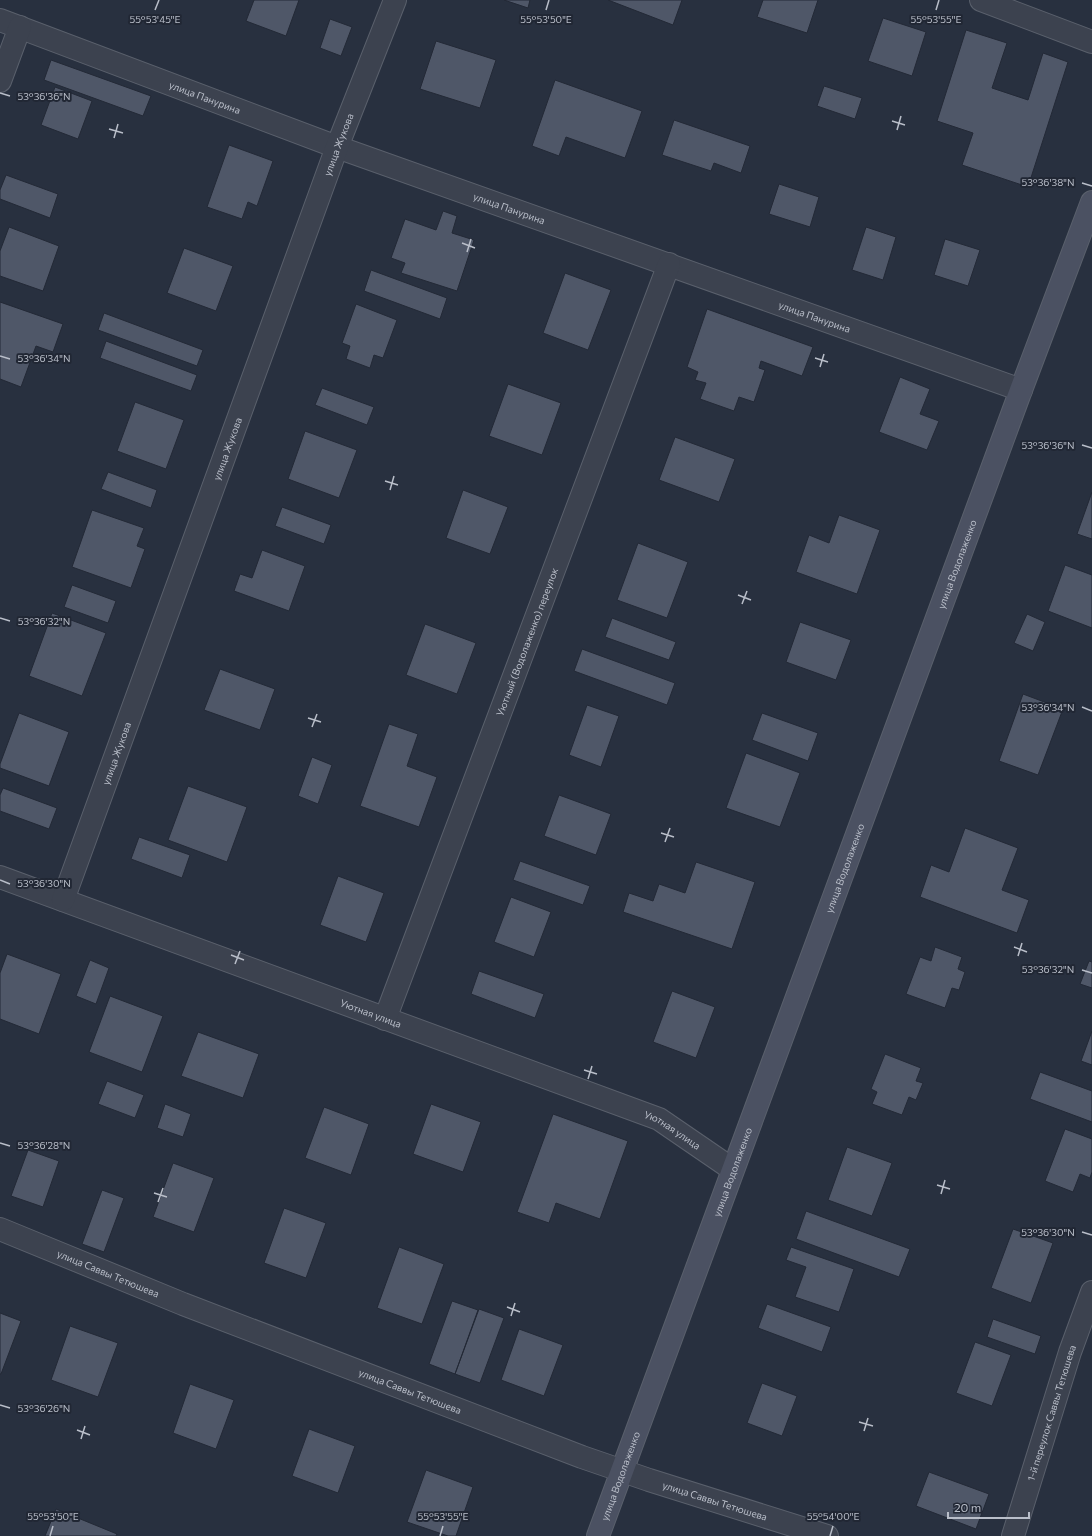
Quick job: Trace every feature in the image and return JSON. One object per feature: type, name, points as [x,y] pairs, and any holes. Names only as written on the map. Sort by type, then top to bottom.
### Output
[{"type":"main road","name":"улица Водолаженко","points":[[598,1536],[732,1169],[1092,202]]},
{"type":"street","name":"улица Жукова","points":[[63,900],[337,147],[394,0]]},
{"type":"street","points":[[981,0],[1092,42]]},
{"type":"street","name":"улица Панурина","points":[[10,24],[337,147],[1021,390]]},
{"type":"street","points":[[0,81],[10,24]]},
{"type":"street","name":"Уютный (Водолаженко) переулок","points":[[385,1019],[669,264]]},
{"type":"street","name":"Уютная улица","points":[[0,877],[659,1119],[732,1169]]},
{"type":"street","name":"улица Саввы Тетюшева","points":[[0,1229],[183,1304],[582,1457],[621,1471],[827,1536]]},
{"type":"street","name":"1-й переулок Саввы Тетюшева","points":[[1014,1536],[1070,1352],[1092,1292]]},
{"type":"building","points":[[254,0],[299,0],[286,36],[246,21]]},
{"type":"building","points":[[504,0],[530,0],[528,8]]},
{"type":"building","points":[[608,0],[682,0],[673,25]]},
{"type":"building","points":[[763,0],[818,0],[807,33],[757,17]]},
{"type":"building","points":[[883,18],[926,32],[912,76],[868,61]]},
{"type":"building","points":[[330,19],[352,27],[341,56],[320,48]]},
{"type":"building","points":[[966,30],[1007,43],[992,88],[1028,100],[1043,53],[1068,62],[1028,187],[962,165],[973,133],[937,121]]},
{"type":"building","points":[[436,41],[496,60],[480,108],[420,89]]},
{"type":"building","points":[[51,60],[151,96],[143,116],[44,80]]},
{"type":"building","points":[[555,80],[642,111],[625,158],[566,137],[559,156],[532,146]]},
{"type":"building","points":[[824,86],[862,98],[855,119],[817,106]]},
{"type":"building","points":[[55,87],[92,101],[78,139],[41,125]]},
{"type":"building","points":[[674,120],[750,146],[741,173],[714,163],[711,171],[662,155]]},
{"type":"building","points":[[229,145],[273,161],[257,206],[248,202],[242,219],[207,207]]},
{"type":"building","points":[[6,175],[58,194],[50,218],[0,199],[0,190]]},
{"type":"building","points":[[779,184],[819,197],[810,227],[769,214]]},
{"type":"building","points":[[443,211],[457,216],[452,233],[474,240],[457,291],[401,273],[405,263],[391,258],[405,219],[436,230]]},
{"type":"building","points":[[9,227],[59,246],[43,291],[0,276],[0,251]]},
{"type":"building","points":[[866,227],[896,237],[883,280],[852,270]]},
{"type":"building","points":[[945,239],[980,250],[968,286],[934,275]]},
{"type":"building","points":[[184,248],[233,266],[216,311],[167,293]]},
{"type":"building","points":[[371,270],[447,298],[440,319],[364,291]]},
{"type":"building","points":[[565,273],[611,290],[588,350],[543,333]]},
{"type":"building","points":[[0,302],[63,324],[53,352],[36,346],[21,387],[0,379]]},
{"type":"building","points":[[356,304],[397,320],[383,358],[374,355],[370,368],[346,359],[350,346],[342,343]]},
{"type":"building","points":[[707,309],[813,347],[802,376],[761,361],[759,368],[765,370],[754,402],[739,397],[734,411],[700,399],[706,383],[695,380],[698,372],[687,367]]},
{"type":"building","points":[[104,313],[203,350],[197,366],[98,330]]},
{"type":"building","points":[[106,341],[197,375],[191,391],[100,358]]},
{"type":"building","points":[[900,377],[930,389],[920,414],[939,421],[927,450],[879,432]]},
{"type":"building","points":[[508,384],[561,403],[542,455],[489,436]]},
{"type":"building","points":[[322,388],[374,407],[367,425],[315,405]]},
{"type":"building","points":[[135,402],[184,420],[166,469],[117,451]]},
{"type":"building","points":[[305,431],[357,450],[339,498],[288,479]]},
{"type":"building","points":[[675,437],[735,459],[719,502],[659,480]]},
{"type":"building","points":[[108,472],[157,490],[151,508],[101,489]]},
{"type":"building","points":[[463,490],[508,507],[490,554],[446,538]]},
{"type":"building","points":[[1092,492],[1092,539],[1077,534]]},
{"type":"building","points":[[282,507],[331,525],[324,544],[275,526]]},
{"type":"building","points":[[92,510],[144,528],[137,546],[145,549],[131,588],[72,567]]},
{"type":"building","points":[[839,515],[880,530],[857,594],[796,572],[809,535],[829,543]]},
{"type":"building","points":[[638,543],[688,562],[667,618],[617,600]]},
{"type":"building","points":[[262,550],[305,566],[289,611],[234,591],[240,574],[252,578]]},
{"type":"building","points":[[1065,565],[1092,575],[1092,628],[1048,611]]},
{"type":"building","points":[[72,585],[116,601],[108,623],[64,607]]},
{"type":"building","points":[[52,613],[106,633],[82,696],[29,676]]},
{"type":"building","points":[[1027,614],[1045,622],[1033,651],[1014,643]]},
{"type":"building","points":[[612,618],[676,642],[669,660],[605,637]]},
{"type":"building","points":[[800,622],[851,640],[836,680],[786,662]]},
{"type":"building","points":[[425,624],[476,643],[457,694],[406,675]]},
{"type":"building","points":[[582,649],[675,683],[667,705],[574,671]]},
{"type":"building","points":[[220,669],[275,689],[260,730],[204,710]]},
{"type":"building","points":[[1023,694],[1063,709],[1038,775],[999,761]]},
{"type":"building","points":[[587,705],[619,716],[601,767],[569,755]]},
{"type":"building","points":[[19,713],[69,732],[49,786],[0,768],[0,764]]},
{"type":"building","points":[[762,713],[818,733],[808,761],[752,740]]},
{"type":"building","points":[[389,724],[418,734],[407,766],[437,777],[419,827],[360,806]]},
{"type":"building","points":[[746,753],[800,773],[780,827],[726,808]]},
{"type":"building","points":[[312,757],[332,765],[318,804],[298,796]]},
{"type":"building","points":[[188,786],[247,807],[227,862],[168,840]]},
{"type":"building","points":[[3,788],[57,808],[49,829],[0,811],[0,795]]},
{"type":"building","points":[[559,795],[611,814],[596,855],[544,836]]},
{"type":"building","points":[[965,828],[1018,848],[1002,890],[1029,900],[1017,933],[920,897],[931,865],[949,872]]},
{"type":"building","points":[[139,837],[190,855],[182,878],[131,859]]},
{"type":"building","points":[[520,861],[590,886],[583,905],[513,880]]},
{"type":"building","points":[[696,862],[755,882],[732,949],[623,912],[629,893],[653,901],[659,884],[685,893]]},
{"type":"building","points":[[338,876],[384,893],[366,942],[320,925]]},
{"type":"building","points":[[511,897],[551,912],[534,957],[494,942]]},
{"type":"building","points":[[935,947],[962,957],[958,969],[965,972],[959,990],[952,988],[945,1008],[906,994],[920,957],[931,961]]},
{"type":"building","points":[[7,954],[61,974],[39,1034],[0,1019],[0,973]]},
{"type":"building","points":[[90,960],[109,968],[96,1004],[76,996]]},
{"type":"building","points":[[1089,961],[1092,962],[1092,988],[1080,984]]},
{"type":"building","points":[[479,971],[544,994],[535,1018],[471,994]]},
{"type":"building","points":[[672,991],[715,1007],[696,1058],[653,1042]]},
{"type":"building","points":[[110,996],[163,1016],[142,1072],[89,1052]]},
{"type":"building","points":[[1092,1031],[1092,1065],[1081,1061]]},
{"type":"building","points":[[198,1032],[259,1054],[243,1098],[181,1076]]},
{"type":"building","points":[[885,1054],[921,1068],[916,1081],[923,1083],[916,1100],[909,1097],[902,1115],[872,1104],[877,1092],[871,1089]]},
{"type":"building","points":[[1040,1072],[1092,1091],[1092,1122],[1030,1099]]},
{"type":"building","points":[[107,1081],[144,1095],[135,1118],[98,1104]]},
{"type":"building","points":[[165,1104],[191,1114],[183,1137],[157,1128]]},
{"type":"building","points":[[431,1104],[481,1122],[463,1172],[413,1154]]},
{"type":"building","points":[[324,1107],[369,1124],[351,1175],[305,1158]]},
{"type":"building","points":[[553,1114],[628,1141],[600,1219],[556,1203],[549,1223],[517,1212]]},
{"type":"building","points":[[1065,1129],[1092,1139],[1092,1172],[1090,1178],[1080,1174],[1073,1192],[1045,1181]]},
{"type":"building","points":[[847,1147],[892,1163],[872,1216],[828,1200]]},
{"type":"building","points":[[28,1150],[59,1161],[43,1207],[11,1196]]},
{"type":"building","points":[[173,1163],[214,1178],[194,1232],[153,1217]]},
{"type":"building","points":[[102,1190],[124,1198],[104,1252],[82,1244]]},
{"type":"building","points":[[284,1208],[326,1223],[306,1278],[264,1263]]},
{"type":"building","points":[[806,1211],[910,1249],[899,1277],[796,1239]]},
{"type":"building","points":[[1013,1229],[1053,1243],[1031,1303],[991,1288]]},
{"type":"building","points":[[399,1247],[444,1264],[422,1324],[377,1308]]},
{"type":"building","points":[[791,1247],[854,1269],[839,1312],[795,1297],[806,1267],[786,1260]]},
{"type":"building","points":[[452,1301],[478,1310],[455,1374],[429,1364]]},
{"type":"building","points":[[767,1304],[831,1327],[822,1352],[758,1328]]},
{"type":"building","points":[[479,1309],[504,1318],[480,1383],[455,1374]]},
{"type":"building","points":[[0,1313],[21,1321],[1,1374],[0,1374]]},
{"type":"building","points":[[993,1319],[1041,1336],[1035,1354],[987,1337]]},
{"type":"building","points":[[70,1326],[118,1343],[98,1397],[51,1380]]},
{"type":"building","points":[[519,1329],[563,1345],[544,1396],[501,1380]]},
{"type":"building","points":[[975,1342],[1011,1355],[992,1406],[956,1393]]},
{"type":"building","points":[[762,1383],[797,1396],[782,1436],[747,1423]]},
{"type":"building","points":[[190,1384],[234,1400],[216,1449],[173,1433]]},
{"type":"building","points":[[309,1429],[355,1446],[338,1493],[292,1476]]},
{"type":"building","points":[[426,1470],[473,1487],[456,1536],[448,1536],[407,1522]]},
{"type":"building","points":[[929,1472],[989,1494],[976,1529],[916,1506]]},
{"type":"building","points":[[56,1509],[117,1534],[116,1536],[45,1536]]}]
